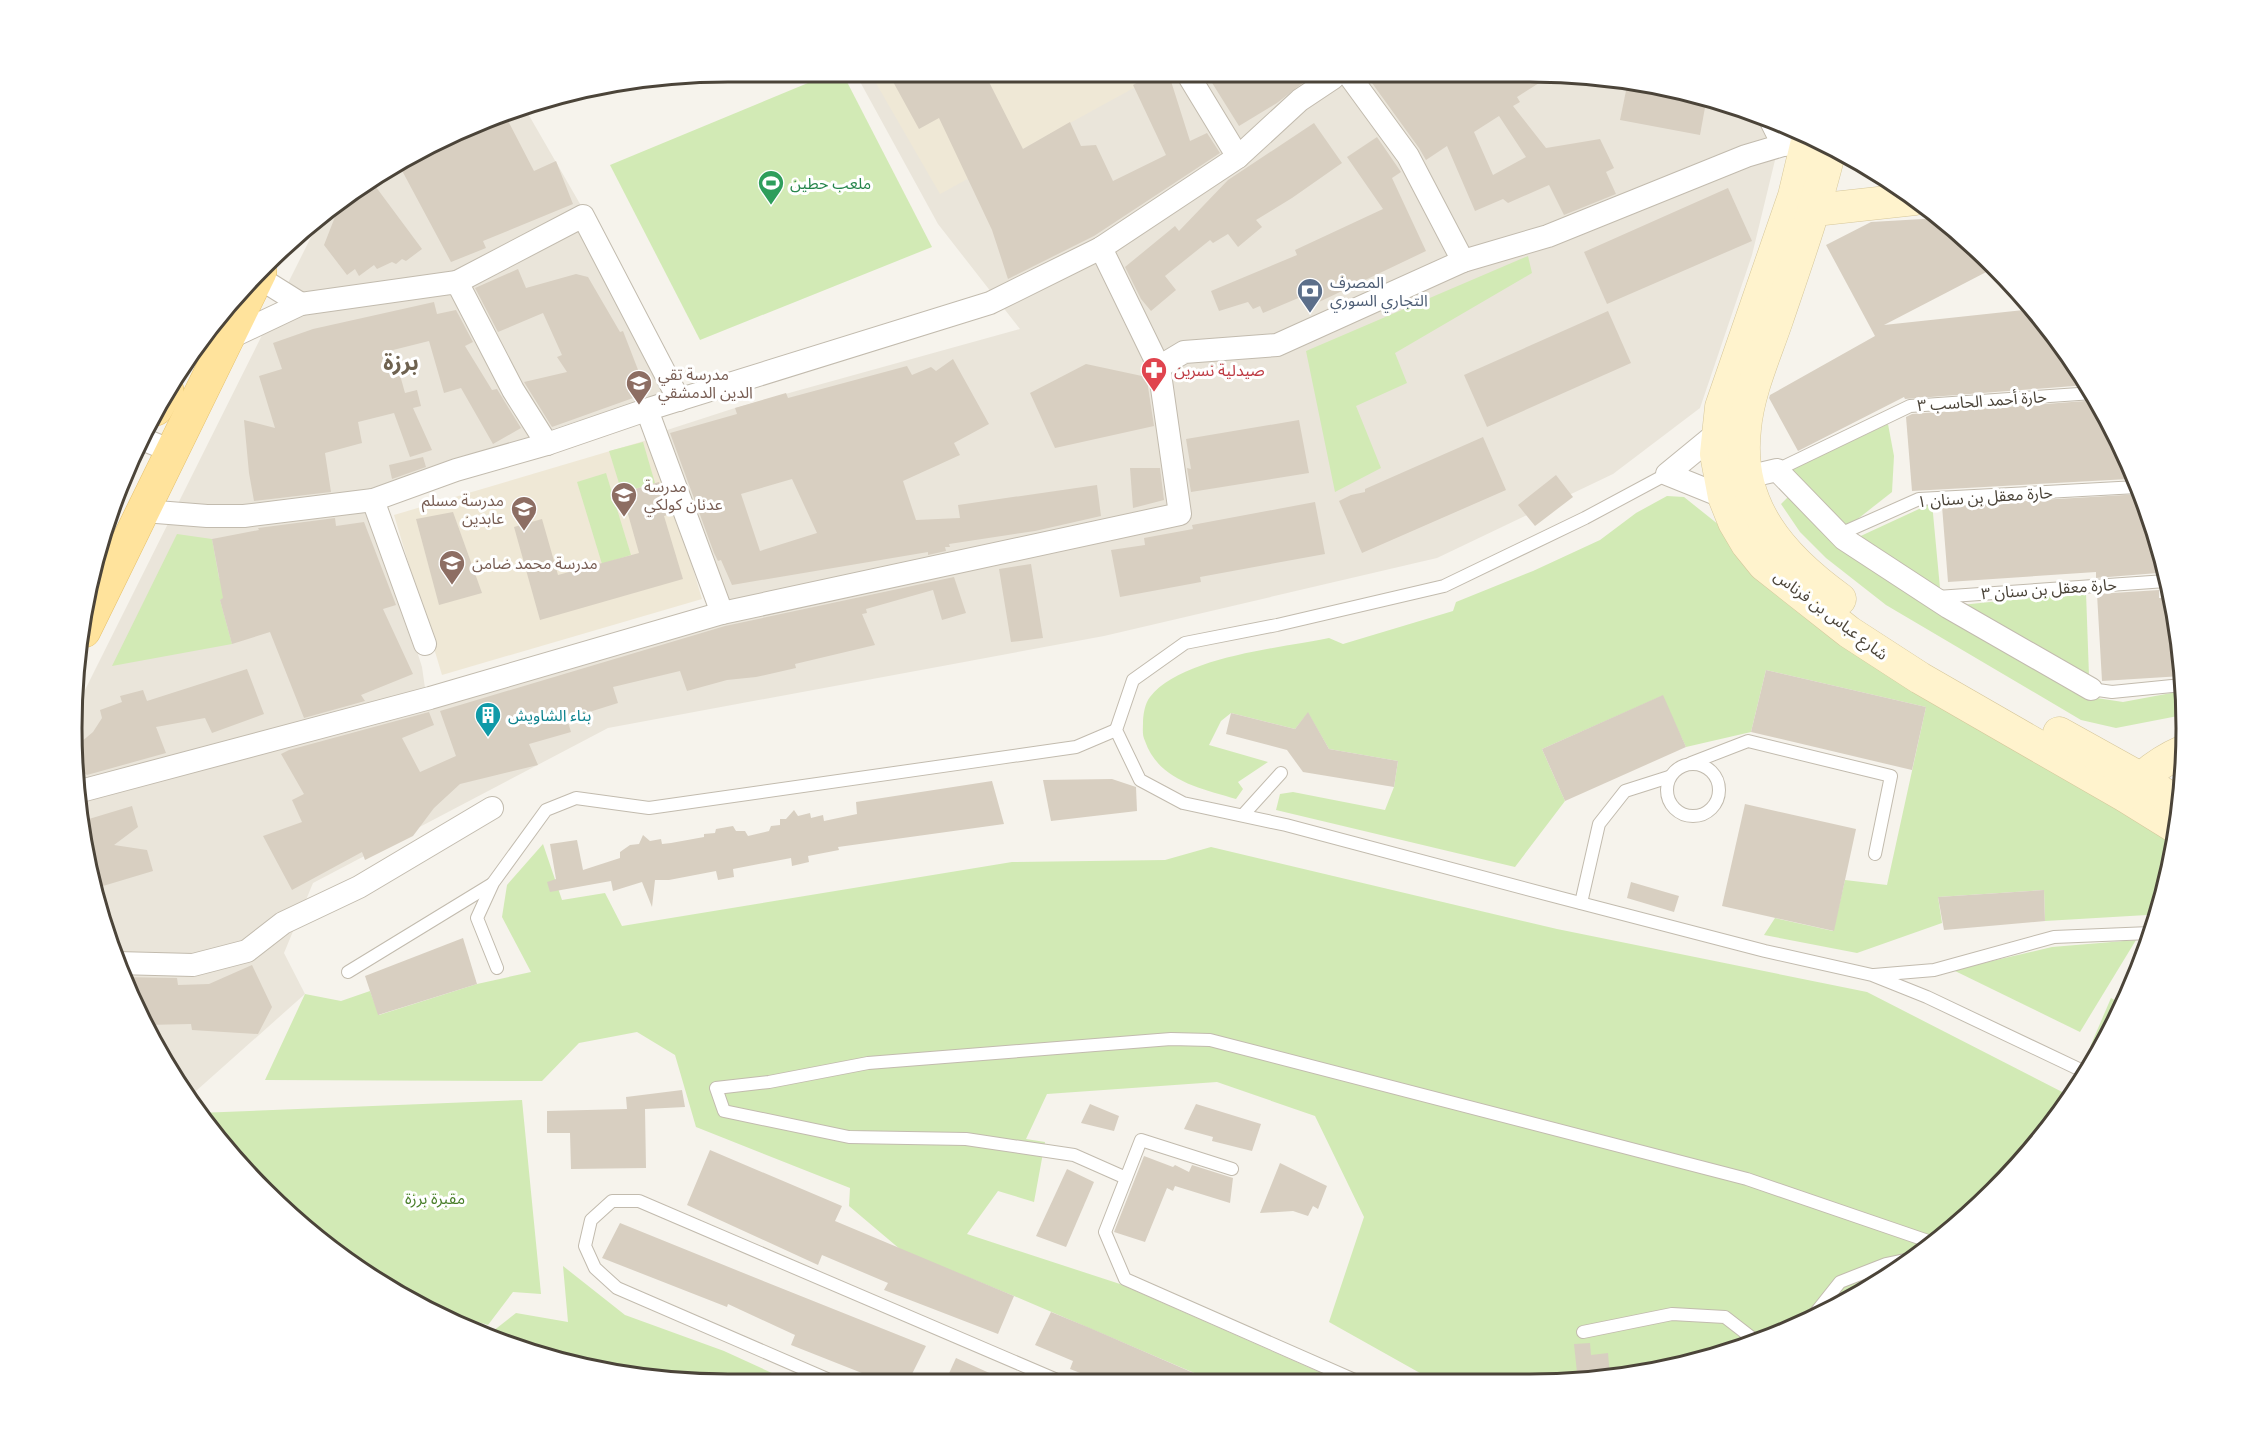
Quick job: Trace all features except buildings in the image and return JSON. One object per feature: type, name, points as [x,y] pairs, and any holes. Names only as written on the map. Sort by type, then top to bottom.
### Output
[{"type":"main road","name":"شارع عباس بن فرناس","points":[[1807,145],[1804,203],[1721,407],[1744,453],[1740,489],[1778,544],[1836,596],[1930,661],[2133,787]]},
{"type":"main road","points":[[1804,203],[1902,200]]},
{"type":"main road","points":[[93,612],[144,511],[157,445],[189,416],[248,297]]},
{"type":"main road","points":[[2133,787],[2157,765],[2175,756]]},
{"type":"main road","points":[[2133,787],[2171,801]]},
{"type":"main road","points":[[2133,787],[2169,821]]},
{"type":"street","points":[[1192,82],[1238,157]]},
{"type":"street","points":[[144,511],[207,516],[244,516],[374,500],[456,470],[547,444],[647,410],[990,303],[1101,248],[1238,157],[1300,100],[1327,82]]},
{"type":"street","points":[[1354,82],[1408,156],[1463,261]]},
{"type":"street","points":[[1159,368],[1184,352],[1277,345],[1463,261],[1548,236],[1746,156],[1805,144]]},
{"type":"street","points":[[227,339],[301,304],[457,282],[583,216],[679,400]]},
{"type":"street","points":[[86,790],[430,698],[722,613],[1180,514],[1159,368],[1101,248]]},
{"type":"street","points":[[265,279],[301,304]]},
{"type":"street","points":[[457,282],[513,390],[547,444]]},
{"type":"street","points":[[168,406],[189,416]]},
{"type":"street","points":[[647,410],[722,613]]},
{"type":"street","points":[[1667,474],[1731,430]]},
{"type":"street","points":[[1667,474],[1740,489],[1777,470],[1840,534],[1933,597],[2091,689]]},
{"type":"street","points":[[374,500],[425,644]]},
{"type":"street","points":[[128,963],[193,965],[247,951],[283,923],[359,887],[492,808]]},
{"type":"lane","name":"حارة أحمد الحاسب ٣","points":[[1777,470],[1910,406],[2082,394]]},
{"type":"lane","points":[[1667,474],[1585,518],[1444,586],[1277,625],[1185,643],[1133,680],[1116,730],[1140,780],[1183,803],[1286,825],[1765,951],[1872,975],[1927,997],[2078,1069]]},
{"type":"lane","name":"حارة معقل بن سنان ١","points":[[1840,534],[1919,499],[2128,487]]},
{"type":"lane","name":"حارة معقل بن سنان ٣","points":[[1933,597],[2159,582]]},
{"type":"lane","points":[[2091,689],[2112,692],[2174,686]]},
{"type":"lane","points":[[497,968],[477,918],[493,884],[546,810],[576,798],[649,808],[1076,747],[1116,730]]},
{"type":"lane","points":[[1581,903],[1599,824],[1625,791],[1669,777],[1682,765],[1748,741],[1890,776],[1875,854]]},
{"type":"lane","points":[[1669,777],[1666,794],[1674,809],[1690,816],[1707,812],[1718,798],[1718,781],[1707,768],[1691,763]]},
{"type":"lane","points":[[1243,815],[1281,773]]},
{"type":"lane","points":[[348,972],[493,884]]},
{"type":"lane","points":[[1872,975],[1934,970],[2054,937],[2142,933]]},
{"type":"lane","points":[[1126,1178],[1074,1155],[966,1139],[849,1137],[724,1111],[716,1088],[769,1082],[868,1063],[1171,1039],[1210,1040],[1747,1179],[1924,1239]]},
{"type":"lane","points":[[1232,1169],[1141,1140],[1105,1232],[1125,1279],[1341,1374]]},
{"type":"lane","points":[[815,1374],[617,1288],[595,1268],[585,1246],[591,1220],[612,1201],[639,1201],[1043,1374]]},
{"type":"lane","points":[[1824,1302],[1840,1282],[1892,1263]]},
{"type":"lane","points":[[1583,1332],[1672,1314],[1725,1317],[1748,1335]]},
{"type":"shaded area","points":[[860,82],[1530,82],[1572,84],[1614,88],[1697,104],[1781,134],[1752,255],[1700,408],[1613,474],[1437,558],[1104,636],[608,728],[313,883],[284,953],[305,994],[195,1092],[149,1013],[132,975],[104,895],[88,812],[82,728],[84,693],[312,235],[369,191],[405,169],[481,132],[529,115],[685,386],[366,490],[422,667],[425,688],[727,605],[661,432],[735,408],[1020,329],[938,224]]},
{"type":"shaded area","points":[[875,82],[1145,82],[940,194]]},
{"type":"shaded area","points":[[654,438],[702,599],[442,675],[394,515]]},
{"type":"green space","name":"ملعب حطين","points":[[810,82],[847,82],[932,247],[700,340],[610,165]]},
{"type":"green space","points":[[1528,256],[1532,273],[1395,353],[1407,383],[1356,406],[1381,468],[1335,492],[1306,351]]},
{"type":"green space","points":[[1888,424],[1894,456],[1892,492],[1850,525],[1831,520],[1790,470]]},
{"type":"green space","points":[[643,442],[655,483],[622,493],[609,451]]},
{"type":"green space","points":[[606,473],[631,555],[602,564],[577,482]]},
{"type":"green space","points":[[1791,494],[2090,697],[2123,702],[2174,692],[2175,716],[2116,728],[2081,720],[1886,605],[1826,558],[1800,532],[1781,504]]},
{"type":"green space","points":[[1667,496],[1684,497],[1719,525],[2166,838],[2147,915],[2045,921],[2044,890],[1938,897],[1942,923],[1857,953],[1764,935],[1775,918],[1833,931],[1845,880],[1887,885],[1926,707],[1766,670],[1751,732],[1686,747],[1662,696],[1542,749],[1565,801],[1515,867],[1276,810],[1280,794],[1293,792],[1385,810],[1394,787],[1398,761],[1329,749],[1308,713],[1295,729],[1231,713],[1221,721],[1209,745],[1268,762],[1238,782],[1243,789],[1236,799],[1182,781],[1170,774],[1151,755],[1143,734],[1143,716],[1147,702],[1165,683],[1184,672],[1233,656],[1329,638],[1343,644],[1453,611],[1456,602],[1533,571],[1600,540],[1636,513]]},
{"type":"green space","points":[[1932,503],[1940,588],[1852,540]]},
{"type":"green space","points":[[177,534],[212,539],[219,578],[250,589],[220,600],[232,644],[112,666]]},
{"type":"green space","points":[[2086,592],[2089,676],[1961,605]]},
{"type":"green space","points":[[543,844],[562,900],[605,893],[622,926],[1012,862],[1165,860],[1211,847],[1557,929],[1867,992],[2063,1092],[2015,1154],[1956,1213],[1889,1265],[1853,1287],[1777,1324],[1697,1352],[1614,1368],[1530,1374],[1422,1374],[1329,1322],[1364,1217],[1315,1116],[1217,1082],[1047,1094],[1026,1139],[1045,1142],[1034,1202],[998,1191],[967,1234],[1120,1284],[1324,1374],[1197,1374],[901,1250],[849,1206],[850,1188],[696,1127],[675,1055],[637,1032],[579,1043],[542,1081],[265,1080],[305,994],[341,1001],[370,991],[379,1015],[477,984],[531,972],[502,917],[507,885]]},
{"type":"green space","points":[[2136,940],[2080,1032],[1953,970],[2052,947]]},
{"type":"green space","points":[[2111,998],[2115,1000],[2090,1047]]},
{"type":"green space","name":"مقبرة برزة","points":[[522,1100],[541,1294],[513,1292],[488,1325],[443,1307],[405,1287],[369,1265],[302,1213],[243,1154],[210,1113]]},
{"type":"green space","points":[[563,1266],[625,1315],[724,1351],[774,1374],[728,1374],[644,1368],[561,1352],[495,1329],[516,1313],[568,1322]]},
{"type":"place","name":"ملعب حطين","points":[[771,206]]},
{"type":"place","name":"المصرف التجاري السوري","points":[[1310,314]]},
{"type":"place","name":"صيدلية نسرين","points":[[1154,393]]},
{"type":"place","name":"مدرسة تقي الدين الدمشقي","points":[[639,406]]},
{"type":"place","name":"مدرسة عدنان كولكي","points":[[624,518]]},
{"type":"place","name":"مدرسة مسلم عابدين","points":[[524,532]]},
{"type":"place","name":"مدرسة محمد ضامن","points":[[452,586]]},
{"type":"place","name":"بناء الشاويش","points":[[488,738]]},
{"type":"district","name":"برزة","points":[[401,362]]}]
